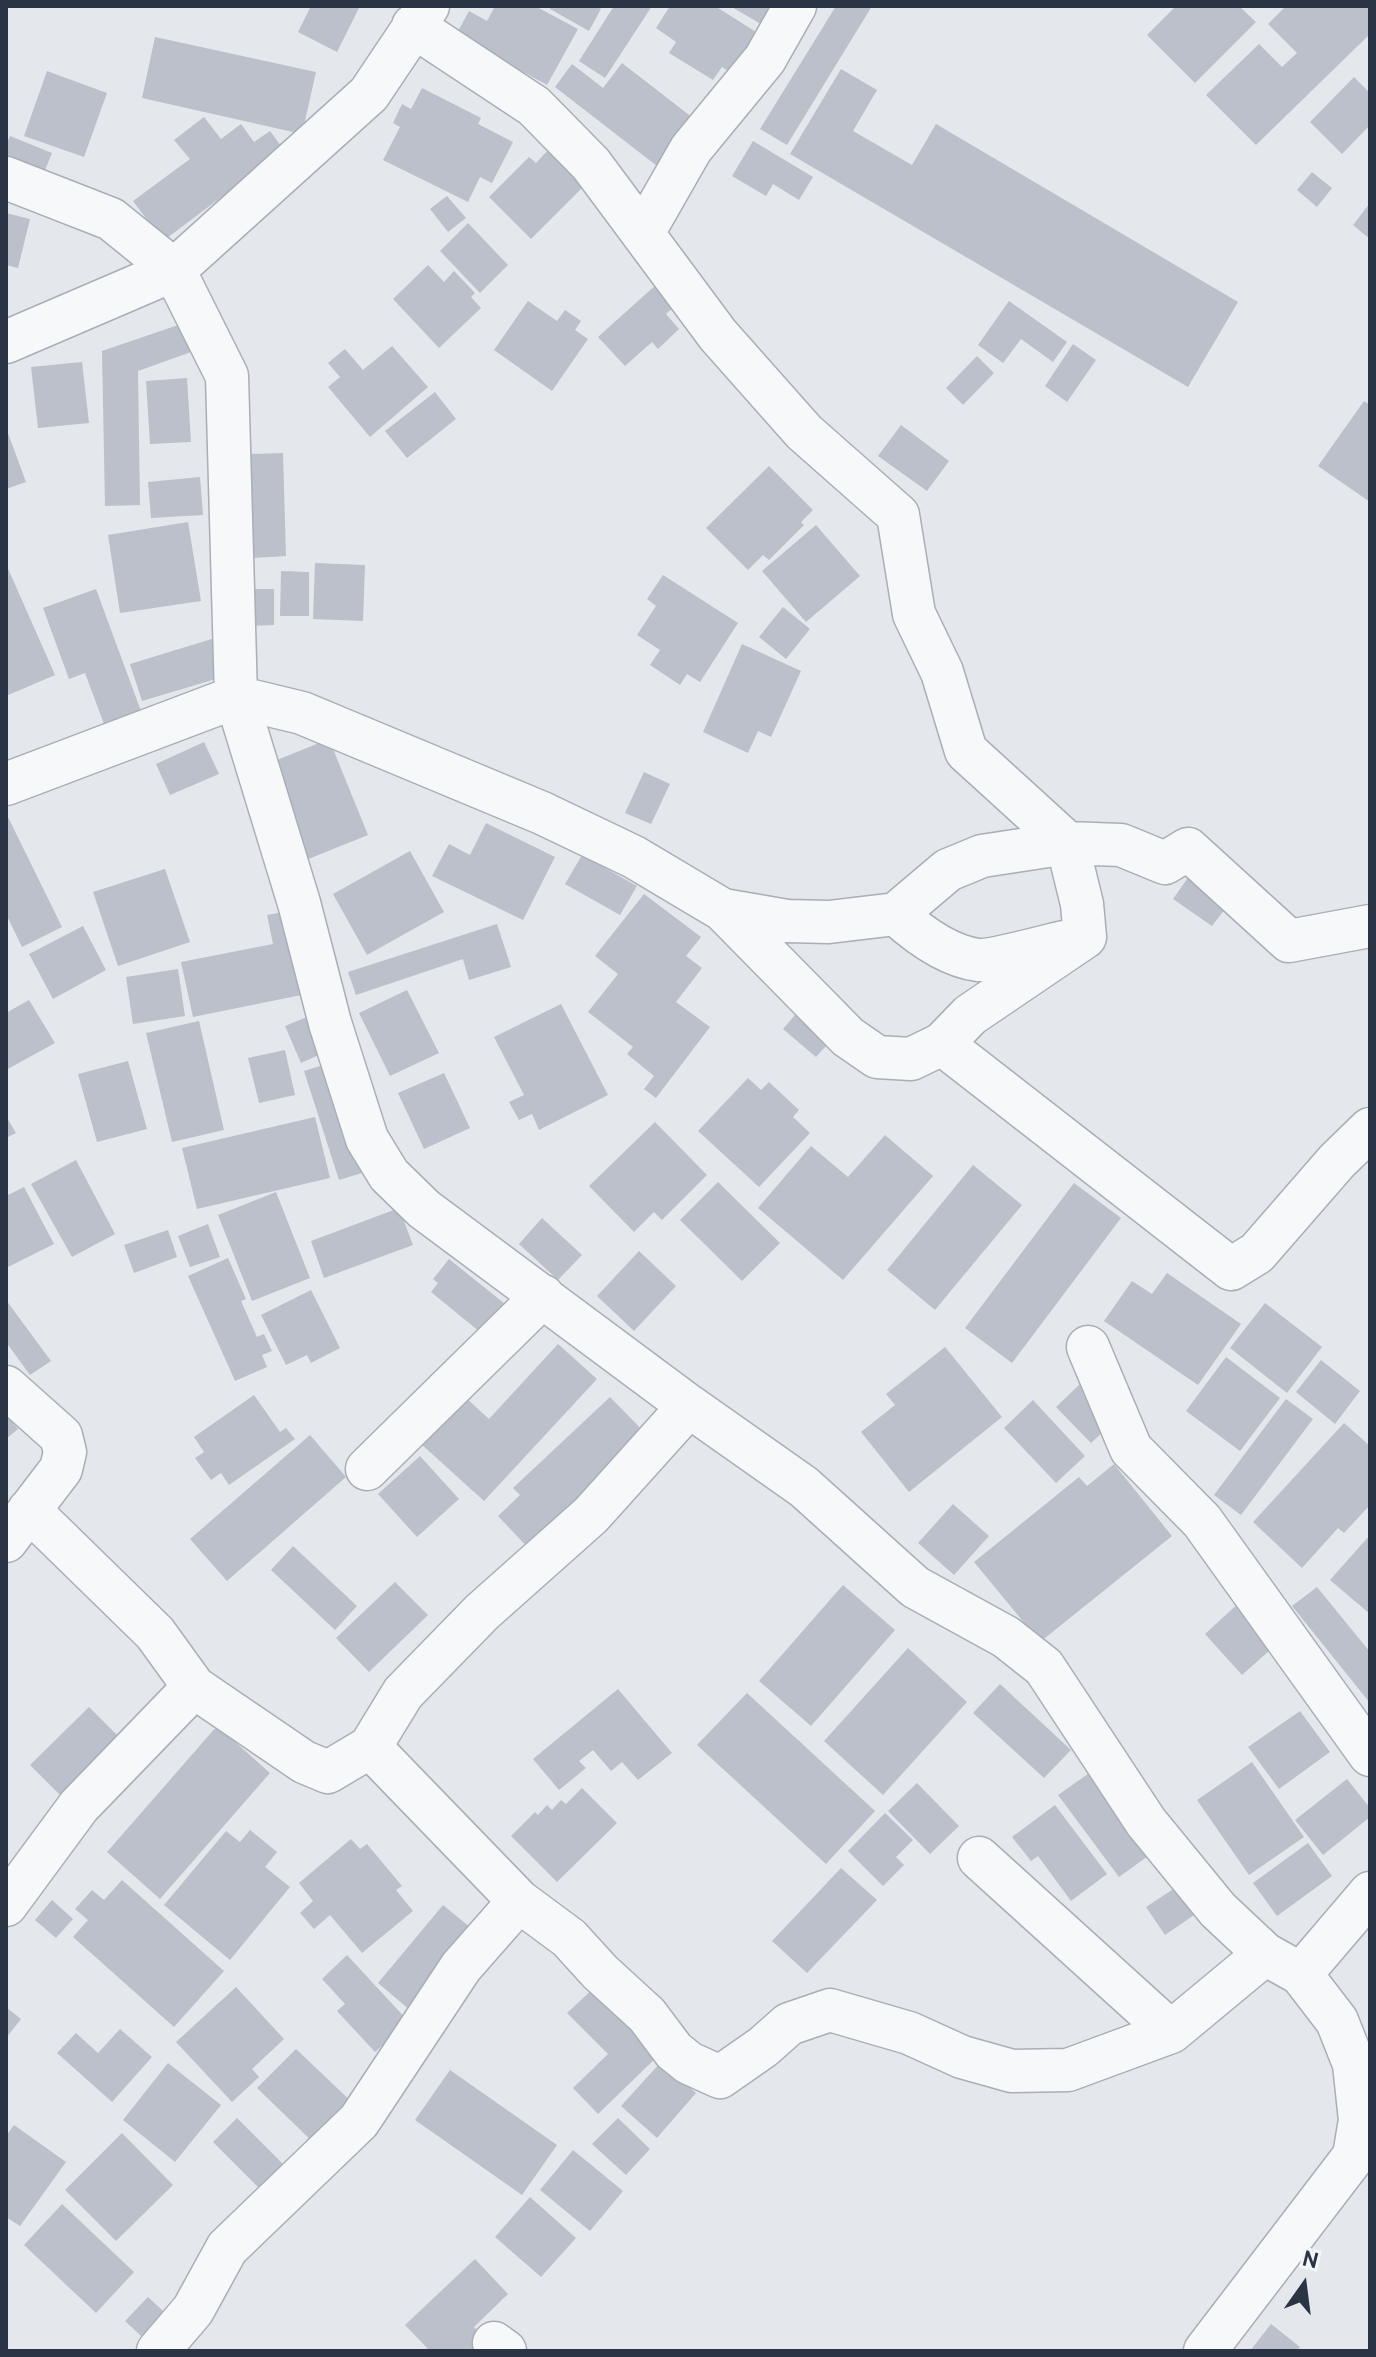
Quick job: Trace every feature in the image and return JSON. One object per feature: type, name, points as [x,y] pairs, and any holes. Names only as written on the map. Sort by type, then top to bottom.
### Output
[{"type":"street","points":[[643,233],[691,149],[765,59],[795,6]]},
{"type":"street","points":[[6,342],[174,270],[369,94],[420,16],[534,106],[591,164],[718,335],[804,432],[898,515],[914,614],[942,672],[966,751],[1067,843],[1082,904],[1085,937]]},
{"type":"street","points":[[6,178],[111,219],[174,270],[227,376],[236,697],[299,903],[330,1023],[367,1139],[389,1175],[424,1209],[689,1406],[804,1487],[915,1587],[1006,1637],[1044,1667],[1146,1822],[1218,1910],[1265,1954],[1301,1974],[1337,2021],[1354,2064],[1360,2120],[1354,2156],[1205,2351]]},
{"type":"street","points":[[6,784],[236,697],[302,713],[542,813],[634,857],[723,910],[848,1037],[877,1057],[911,1059],[942,1044],[970,1015],[1085,937]]},
{"type":"street","points":[[723,910],[787,921],[829,922],[896,914],[948,870],[982,856],[1067,843],[1121,845],[1165,863],[1188,849],[1289,941],[1370,926]]},
{"type":"street","points":[[896,914],[914,931],[934,943],[979,960],[1085,937]]},
{"type":"street","points":[[942,1044],[1231,1269],[1257,1253],[1337,1161],[1370,1129]]},
{"type":"street","points":[[367,1469],[543,1296]]},
{"type":"street","points":[[1088,1347],[1131,1449],[1202,1521],[1370,1755]]},
{"type":"street","points":[[6,1387],[61,1436],[65,1452],[61,1469],[17,1526],[155,1633],[194,1687],[304,1762],[328,1772],[370,1747],[403,1693],[482,1612],[591,1515],[689,1406]]},
{"type":"street","points":[[6,1905],[79,1806],[194,1687]]},
{"type":"street","points":[[370,1747],[519,1901],[569,1938],[600,1972],[647,2015],[674,2051],[689,2063],[720,2077],[763,2047],[789,2024],[830,2010],[909,2033],[962,2057],[1012,2071],[1068,2070],[1171,2032],[1265,1954]]},
{"type":"street","points":[[979,1858],[1171,2032]]},
{"type":"street","points":[[1301,1974],[1370,1893]]},
{"type":"street","points":[[158,2351],[193,2310],[227,2248],[359,2121],[461,1967],[519,1901]]},
{"type":"building","points":[[311,6],[360,6],[337,52],[298,32]]},
{"type":"building","points":[[495,6],[535,6],[578,29],[547,85],[456,35],[469,11],[487,21]]},
{"type":"building","points":[[551,6],[596,6],[601,9],[589,31],[550,9]]},
{"type":"building","points":[[614,6],[652,6],[605,78],[579,61]]},
{"type":"building","points":[[670,6],[715,6],[764,37],[739,78],[722,67],[713,80],[669,53],[676,42],[656,28]]},
{"type":"building","points":[[730,6],[778,6],[766,27]]},
{"type":"building","points":[[836,6],[872,6],[787,145],[760,129]]},
{"type":"building","points":[[1176,6],[1239,6],[1256,22],[1195,83],[1147,35]]},
{"type":"building","points":[[1286,6],[1370,6],[1370,34],[1256,145],[1206,95],[1259,44],[1282,67],[1297,53],[1268,24]]},
{"type":"building","points":[[155,37],[316,72],[302,134],[142,98]]},
{"type":"building","points":[[622,63],[693,118],[657,166],[555,87],[572,64],[603,88]]},
{"type":"building","points":[[841,69],[877,90],[853,131],[912,165],[936,124],[1238,302],[1188,387],[790,154]]},
{"type":"building","points":[[47,71],[107,93],[84,157],[24,136]]},
{"type":"building","points":[[1354,77],[1370,93],[1370,125],[1342,154],[1310,122]]},
{"type":"building","points":[[422,88],[481,118],[478,124],[513,142],[492,183],[480,177],[468,202],[383,160],[400,127],[393,123],[402,104],[411,109]]},
{"type":"building","points":[[204,117],[221,139],[241,124],[254,142],[270,131],[284,150],[163,241],[133,201],[190,159],[174,140]]},
{"type":"building","points":[[10,136],[52,153],[41,180],[6,165],[6,145]]},
{"type":"building","points":[[753,141],[813,177],[799,200],[773,184],[766,196],[732,176]]},
{"type":"building","points":[[550,148],[586,184],[531,239],[489,197],[529,157],[536,163]]},
{"type":"building","points":[[1312,172],[1332,188],[1317,207],[1297,190]]},
{"type":"building","points":[[447,196],[466,218],[448,232],[430,209]]},
{"type":"building","points":[[1370,203],[1370,239],[1353,225]]},
{"type":"building","points":[[6,213],[30,219],[18,268],[6,265]]},
{"type":"building","points":[[468,223],[508,265],[480,293],[440,251]]},
{"type":"building","points":[[428,265],[444,282],[454,271],[475,293],[471,297],[481,308],[439,348],[393,299]]},
{"type":"building","points":[[658,283],[677,304],[666,314],[679,329],[658,349],[652,342],[625,366],[598,337]]},
{"type":"building","points":[[528,301],[557,321],[565,310],[581,321],[575,330],[588,339],[552,391],[494,350]]},
{"type":"building","points":[[1009,301],[1067,342],[1053,362],[1021,339],[1003,363],[978,345]]},
{"type":"building","points":[[181,324],[191,352],[138,371],[140,505],[105,506],[102,351]]},
{"type":"building","points":[[1073,344],[1096,360],[1067,402],[1045,386]]},
{"type":"building","points":[[392,346],[428,387],[370,437],[328,387],[340,377],[328,363],[345,349],[363,370]]},
{"type":"building","points":[[977,356],[994,373],[963,405],[946,388]]},
{"type":"building","points":[[82,362],[89,423],[38,428],[31,367]]},
{"type":"building","points":[[187,378],[191,442],[150,444],[146,381]]},
{"type":"building","points":[[435,392],[456,419],[407,458],[385,431]]},
{"type":"building","points":[[1364,401],[1370,405],[1370,502],[1318,466]]},
{"type":"building","points":[[901,425],[949,461],[927,491],[878,456]]},
{"type":"building","points":[[6,428],[26,482],[6,489]]},
{"type":"building","points":[[283,453],[286,556],[254,558],[250,454]]},
{"type":"building","points":[[769,466],[813,510],[801,522],[804,525],[769,560],[763,555],[748,570],[706,528]]},
{"type":"building","points":[[200,477],[203,515],[151,518],[148,482]]},
{"type":"building","points":[[188,522],[201,601],[120,613],[108,535]]},
{"type":"building","points":[[816,525],[860,576],[806,622],[762,571]]},
{"type":"building","points":[[315,563],[365,565],[363,621],[313,619]]},
{"type":"building","points":[[6,564],[55,675],[6,696]]},
{"type":"building","points":[[281,571],[309,572],[309,616],[280,616]]},
{"type":"building","points":[[663,575],[738,623],[700,682],[687,674],[680,685],[650,665],[660,650],[637,635],[656,606],[647,599]]},
{"type":"building","points":[[96,589],[141,711],[104,724],[85,673],[69,679],[43,608]]},
{"type":"building","points":[[249,589],[274,589],[274,625],[250,626]]},
{"type":"building","points":[[783,607],[810,629],[786,659],[759,637]]},
{"type":"building","points":[[215,638],[226,676],[142,701],[130,664]]},
{"type":"building","points":[[742,644],[801,671],[771,737],[758,731],[748,753],[703,732]]},
{"type":"building","points":[[329,739],[368,835],[306,860],[267,764]]},
{"type":"building","points":[[204,742],[219,774],[170,795],[156,764]]},
{"type":"building","points":[[644,772],[670,784],[651,824],[625,813]]},
{"type":"building","points":[[6,813],[62,927],[22,947],[6,914]]},
{"type":"building","points":[[486,823],[555,857],[523,920],[432,876],[449,844],[470,855]]},
{"type":"building","points":[[410,851],[444,912],[367,955],[333,894]]},
{"type":"building","points":[[582,855],[637,886],[620,915],[565,884]]},
{"type":"building","points":[[165,869],[190,942],[118,966],[93,892]]},
{"type":"building","points":[[1192,872],[1231,901],[1212,926],[1173,899]]},
{"type":"building","points":[[644,894],[701,937],[686,956],[702,968],[676,1002],[710,1027],[656,1098],[644,1089],[654,1076],[627,1054],[633,1047],[588,1012],[618,974],[595,956]]},
{"type":"building","points":[[300,909],[316,992],[193,1017],[181,962],[273,944],[267,915]]},
{"type":"building","points":[[497,924],[511,967],[469,980],[463,959],[356,995],[348,972]]},
{"type":"building","points":[[83,926],[106,970],[53,999],[29,954]]},
{"type":"building","points":[[178,969],[185,1016],[133,1024],[126,977]]},
{"type":"building","points":[[407,990],[439,1053],[390,1076],[359,1013]]},
{"type":"building","points":[[29,1000],[55,1043],[6,1070],[6,1013]]},
{"type":"building","points":[[561,1004],[608,1095],[539,1130],[532,1114],[519,1120],[509,1102],[524,1095],[494,1037]]},
{"type":"building","points":[[801,1008],[835,1036],[816,1057],[783,1029]]},
{"type":"building","points":[[314,1014],[330,1050],[301,1063],[285,1026]]},
{"type":"building","points":[[199,1021],[224,1130],[172,1142],[146,1033]]},
{"type":"building","points":[[285,1050],[295,1095],[259,1103],[248,1058]]},
{"type":"building","points":[[340,1060],[375,1169],[339,1180],[304,1071]]},
{"type":"building","points":[[128,1061],[147,1129],[97,1142],[78,1074]]},
{"type":"building","points":[[444,1073],[470,1128],[424,1149],[398,1093]]},
{"type":"building","points":[[748,1078],[761,1090],[769,1082],[799,1110],[793,1117],[810,1133],[759,1187],[698,1131]]},
{"type":"building","points":[[6,1116],[16,1133],[6,1138]]},
{"type":"building","points":[[315,1117],[330,1178],[197,1209],[182,1148]]},
{"type":"building","points":[[655,1122],[707,1175],[662,1220],[654,1212],[634,1232],[589,1186]]},
{"type":"building","points":[[885,1135],[933,1176],[843,1280],[758,1208],[811,1146],[848,1177]]},
{"type":"building","points":[[76,1160],[115,1234],[72,1257],[31,1184]]},
{"type":"building","points":[[973,1165],[1022,1205],[935,1310],[887,1270]]},
{"type":"building","points":[[718,1182],[780,1243],[742,1281],[680,1220]]},
{"type":"building","points":[[1074,1183],[1121,1218],[1012,1363],[965,1328]]},
{"type":"building","points":[[24,1187],[54,1244],[6,1268],[6,1196]]},
{"type":"building","points":[[276,1192],[310,1278],[252,1301],[218,1215]]},
{"type":"building","points":[[399,1208],[413,1245],[324,1278],[311,1241]]},
{"type":"building","points":[[542,1218],[582,1255],[558,1280],[519,1244]]},
{"type":"building","points":[[208,1224],[220,1257],[190,1267],[178,1236]]},
{"type":"building","points":[[168,1230],[177,1257],[134,1273],[124,1245]]},
{"type":"building","points":[[639,1251],[676,1286],[634,1331],[597,1296]]},
{"type":"building","points":[[228,1258],[246,1299],[241,1301],[257,1337],[264,1334],[272,1351],[262,1355],[267,1367],[235,1381],[188,1276]]},
{"type":"building","points":[[449,1259],[510,1308],[486,1337],[431,1292],[438,1283],[433,1279]]},
{"type":"building","points":[[1167,1273],[1241,1324],[1198,1385],[1104,1321],[1132,1281],[1152,1294]]},
{"type":"building","points":[[311,1290],[340,1348],[311,1363],[307,1355],[286,1365],[261,1315]]},
{"type":"building","points":[[6,1300],[51,1361],[30,1375],[6,1342]]},
{"type":"building","points":[[1265,1303],[1322,1347],[1287,1393],[1230,1348]]},
{"type":"building","points":[[558,1344],[597,1379],[484,1501],[420,1443],[464,1396],[489,1419]]},
{"type":"building","points":[[945,1347],[1002,1417],[909,1492],[861,1432],[895,1405],[886,1394]]},
{"type":"building","points":[[1226,1357],[1280,1398],[1240,1451],[1186,1411]]},
{"type":"building","points":[[1321,1360],[1360,1391],[1335,1424],[1296,1392]]},
{"type":"building","points":[[1080,1384],[1115,1421],[1091,1443],[1056,1407]]},
{"type":"building","points":[[254,1395],[280,1432],[286,1428],[295,1439],[229,1485],[221,1473],[211,1480],[195,1458],[204,1452],[194,1437]]},
{"type":"building","points":[[610,1397],[652,1440],[533,1553],[498,1516],[520,1495],[513,1488]]},
{"type":"building","points":[[1286,1399],[1313,1419],[1241,1515],[1214,1495]]},
{"type":"building","points":[[1033,1400],[1085,1456],[1056,1483],[1004,1428]]},
{"type":"building","points":[[6,1415],[18,1429],[6,1439]]},
{"type":"building","points":[[1344,1423],[1370,1446],[1370,1505],[1344,1533],[1338,1528],[1302,1568],[1253,1522]]},
{"type":"building","points":[[310,1435],[346,1477],[227,1581],[190,1539]]},
{"type":"building","points":[[420,1456],[459,1499],[417,1537],[378,1494]]},
{"type":"building","points":[[1114,1464],[1172,1536],[1040,1642],[974,1562],[1079,1477],[1087,1486]]},
{"type":"building","points":[[953,1504],[989,1536],[954,1575],[918,1543]]},
{"type":"building","points":[[1370,1535],[1370,1614],[1330,1580]]},
{"type":"building","points":[[293,1546],[357,1606],[335,1630],[271,1570]]},
{"type":"building","points":[[395,1582],[428,1615],[369,1672],[336,1638]]},
{"type":"building","points":[[843,1585],[895,1630],[811,1726],[759,1681]]},
{"type":"building","points":[[1317,1587],[1370,1652],[1370,1703],[1292,1606]]},
{"type":"building","points":[[1242,1600],[1280,1641],[1242,1675],[1205,1634]]},
{"type":"building","points":[[908,1648],[967,1702],[883,1795],[824,1741]]},
{"type":"building","points":[[1000,1684],[1071,1750],[1044,1778],[973,1713]]},
{"type":"building","points":[[618,1689],[672,1753],[638,1780],[622,1762],[611,1771],[593,1750],[579,1761],[586,1768],[559,1790],[533,1759]]},
{"type":"building","points":[[747,1693],[875,1811],[826,1864],[697,1745]]},
{"type":"building","points":[[89,1707],[125,1743],[66,1801],[30,1765]]},
{"type":"building","points":[[1300,1711],[1330,1752],[1279,1789],[1248,1747]]},
{"type":"building","points":[[217,1726],[270,1773],[160,1899],[107,1852]]},
{"type":"building","points":[[1252,1762],[1304,1837],[1249,1875],[1197,1800]]},
{"type":"building","points":[[1095,1769],[1155,1851],[1119,1877],[1058,1795]]},
{"type":"building","points":[[1347,1779],[1370,1808],[1370,1817],[1323,1855],[1295,1820]]},
{"type":"building","points":[[917,1783],[959,1826],[930,1854],[888,1811]]},
{"type":"building","points":[[582,1788],[617,1823],[557,1882],[511,1836],[535,1812],[538,1815],[547,1805],[552,1810],[561,1800],[566,1804]]},
{"type":"building","points":[[1055,1805],[1107,1874],[1071,1901],[1038,1856],[1031,1861],[1012,1837]]},
{"type":"building","points":[[885,1813],[913,1840],[896,1857],[904,1865],[883,1886],[848,1851]]},
{"type":"building","points":[[250,1830],[277,1852],[265,1867],[290,1887],[230,1960],[164,1905],[226,1831],[240,1842]]},
{"type":"building","points":[[351,1839],[360,1849],[367,1844],[402,1886],[396,1890],[413,1911],[362,1953],[330,1915],[314,1929],[300,1913],[313,1901],[299,1883]]},
{"type":"building","points":[[1308,1843],[1332,1876],[1277,1916],[1253,1883]]},
{"type":"building","points":[[841,1868],[877,1900],[807,1973],[772,1941]]},
{"type":"building","points":[[122,1880],[224,1971],[174,2027],[73,1937],[88,1920],[75,1909],[92,1890],[104,1900]]},
{"type":"building","points":[[1178,1886],[1197,1913],[1165,1935],[1146,1907]]},
{"type":"building","points":[[52,1900],[73,1919],[56,1938],[35,1920]]},
{"type":"building","points":[[443,1905],[482,1937],[417,2016],[378,1983]]},
{"type":"building","points":[[347,1955],[409,2022],[375,2052],[337,2011],[345,2004],[322,1979]]},
{"type":"building","points":[[236,1987],[284,2039],[252,2069],[259,2077],[232,2102],[176,2042]]},
{"type":"building","points":[[595,1987],[661,2053],[598,2114],[573,2088],[608,2054],[567,2013]]},
{"type":"building","points":[[6,2007],[21,2019],[6,2038]]},
{"type":"building","points":[[120,2029],[152,2057],[112,2102],[57,2053],[76,2033],[98,2053]]},
{"type":"building","points":[[296,2049],[356,2106],[317,2146],[257,2088]]},
{"type":"building","points":[[661,2062],[696,2093],[657,2138],[621,2106]]},
{"type":"building","points":[[168,2063],[221,2105],[175,2162],[123,2120]]},
{"type":"building","points":[[450,2070],[557,2145],[522,2195],[415,2120]]},
{"type":"building","points":[[237,2118],[293,2174],[269,2198],[213,2142]]},
{"type":"building","points":[[618,2118],[650,2149],[626,2175],[592,2144]]},
{"type":"building","points":[[14,2125],[66,2162],[20,2226],[6,2217],[6,2136]]},
{"type":"building","points":[[122,2133],[173,2185],[116,2241],[65,2190]]},
{"type":"building","points":[[573,2150],[623,2191],[590,2231],[540,2190]]},
{"type":"building","points":[[530,2197],[576,2238],[541,2277],[495,2237]]},
{"type":"building","points":[[62,2204],[134,2272],[96,2313],[24,2245]]},
{"type":"building","points":[[475,2259],[508,2294],[474,2327],[485,2338],[471,2351],[430,2351],[405,2325]]},
{"type":"building","points":[[148,2297],[176,2323],[153,2347],[125,2321]]},
{"type":"building","points":[[1271,2324],[1300,2347],[1297,2351],[1250,2351]]}]
